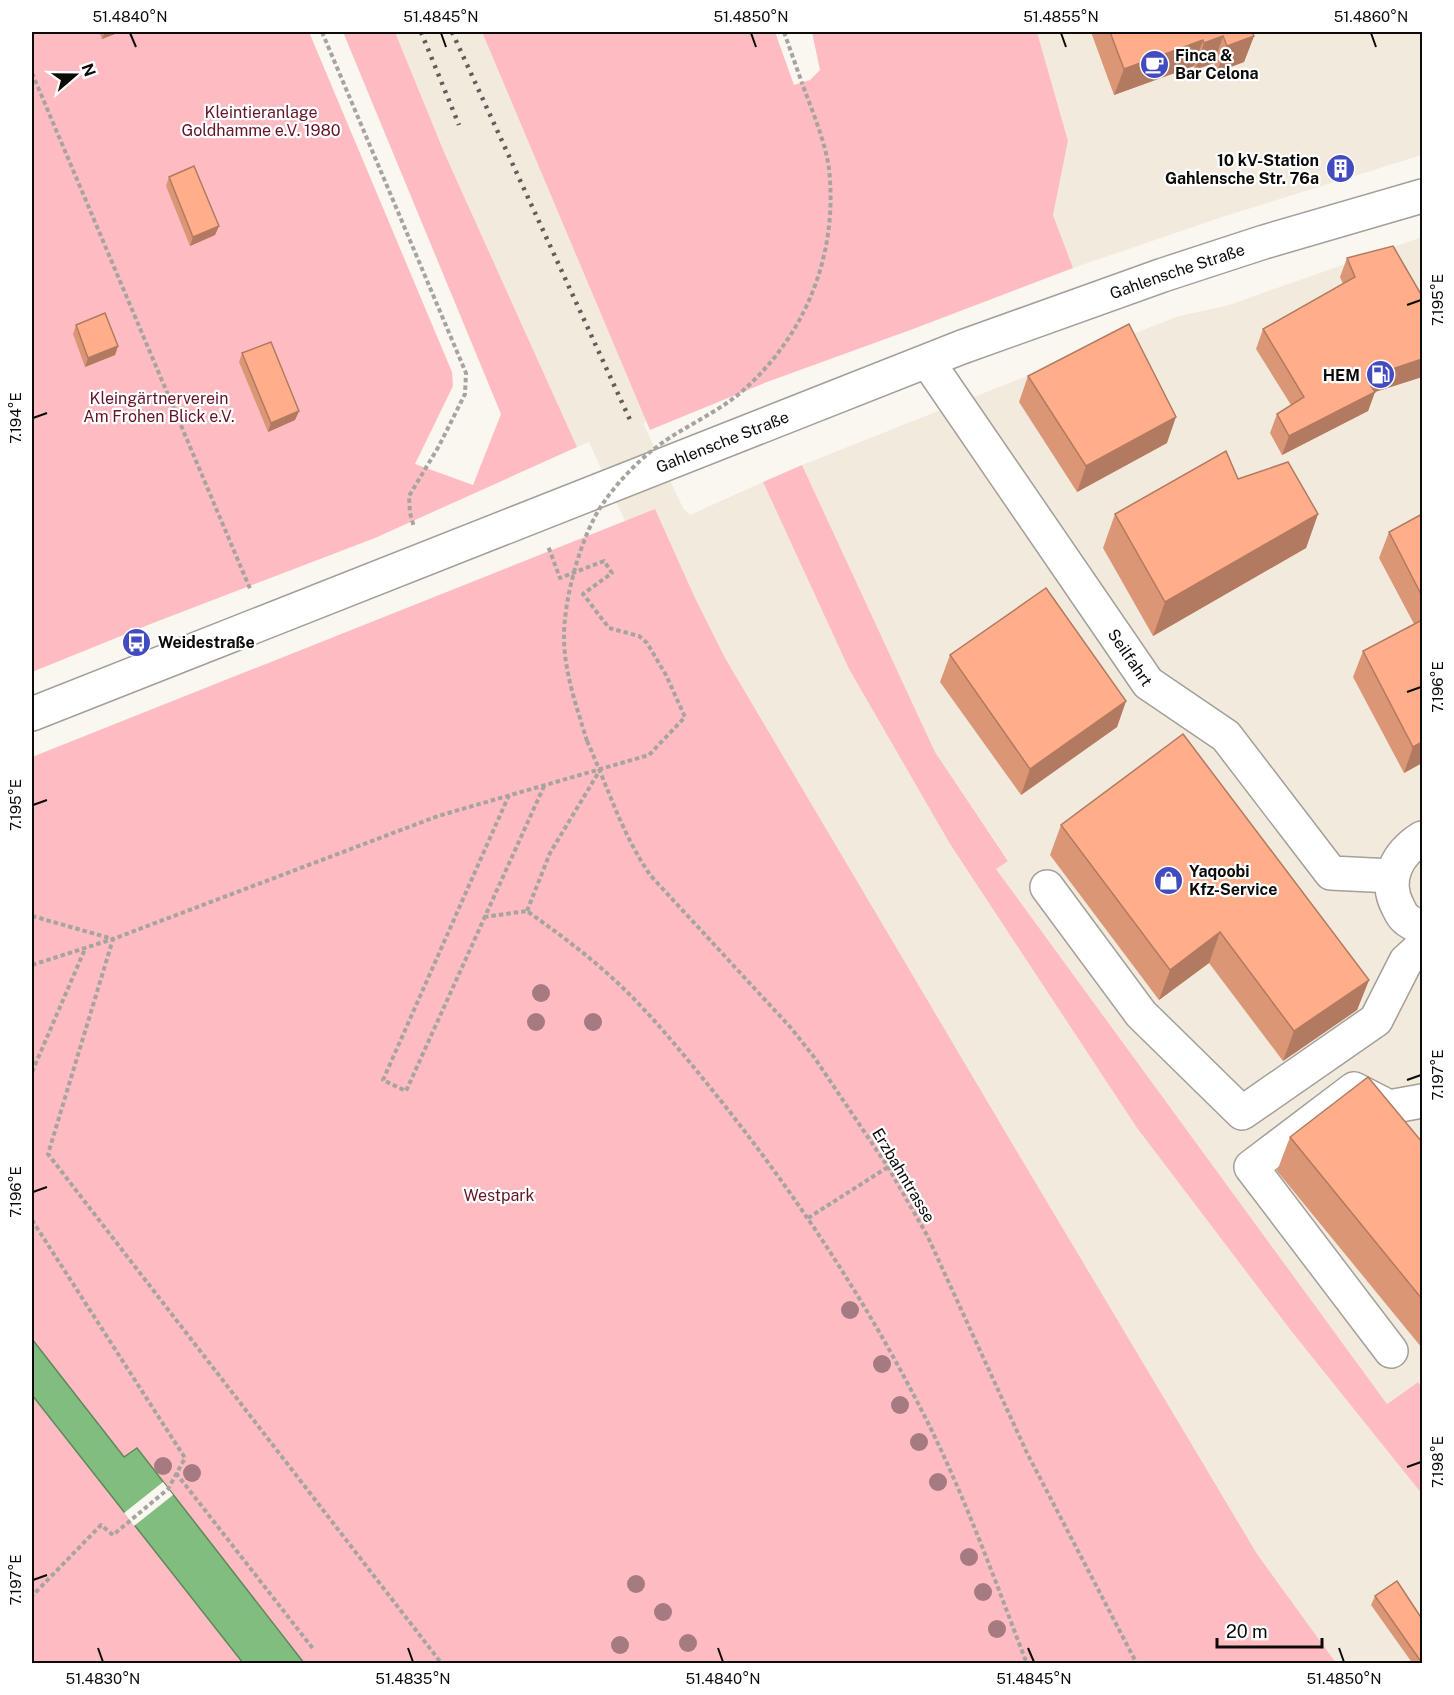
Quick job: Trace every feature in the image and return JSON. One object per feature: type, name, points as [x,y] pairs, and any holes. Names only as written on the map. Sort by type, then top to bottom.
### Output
[{"type":"street","name":"Gahlensche Straße","points":[[32,714],[962,347],[1163,275],[1264,242],[1422,196]]},
{"type":"street","name":"Seilfahrt","points":[[928,362],[1148,683],[1226,736],[1331,873],[1392,876]]},
{"type":"street","points":[[1047,887],[1142,1014],[1242,1113],[1376,1020],[1406,961],[1421,944],[1393,897],[1392,876],[1400,857],[1422,838]]},
{"type":"street","points":[[1391,1351],[1251,1167],[1353,1089],[1389,1107],[1422,1101]]},
{"type":"path","points":[[322,32],[466,373],[465,394],[439,446],[409,496],[410,513],[424,559]]},
{"type":"path","name":"Erzbahntrasse","points":[[784,32],[820,132],[829,168],[831,209],[827,240],[814,291],[796,329],[775,359],[754,381],[725,404],[652,450],[603,502],[584,541],[566,609],[564,640],[569,681],[587,741],[635,854],[651,876],[791,1028],[820,1066],[888,1167],[927,1235],[1027,1453],[1137,1664]]},
{"type":"path","points":[[32,73],[264,622]]},
{"type":"path","points":[[32,965],[113,939],[438,816],[649,756],[685,717],[666,675],[647,643],[639,636],[609,628],[584,594],[612,573],[604,561],[560,578]]},
{"type":"path","points":[[527,911],[550,853],[600,769]]},
{"type":"path","points":[[509,795],[383,1080],[406,1091],[545,784]]},
{"type":"path","points":[[484,917],[527,911],[601,967],[642,1008],[725,1106],[769,1163],[808,1218],[894,1356],[930,1426],[969,1513],[1027,1664]]},
{"type":"path","points":[[32,916],[113,939]]},
{"type":"path","points":[[113,939],[48,1154],[442,1664]]},
{"type":"path","points":[[32,1072],[85,949]]},
{"type":"path","points":[[808,1218],[888,1167]]},
{"type":"path","points":[[32,1220],[185,1458],[168,1489],[113,1535],[101,1525],[32,1596]]},
{"type":"path","points":[[176,1473],[314,1650]]},
{"type":"shaded area","points":[[395,32],[482,32],[646,419],[644,425],[683,508],[690,515],[763,482],[849,669],[950,844],[1137,1128],[1292,1332],[1422,1494],[1422,1663],[1231,1663],[625,521],[589,442],[577,447],[444,152]]},
{"type":"shaded area","points":[[1037,32],[1422,32],[1422,155],[1222,217],[1073,268],[1053,215],[1068,141]]},
{"type":"shaded area","points":[[1422,237],[1422,1389],[1417,1382],[1387,1404],[996,869],[1008,860],[935,752],[802,465],[1176,317],[1229,305]]},
{"type":"shaded area","points":[[32,1339],[124,1457],[137,1448],[304,1663],[243,1663],[32,1395]]},
{"type":"green space","points":[[32,32],[309,32],[452,372],[453,386],[415,464],[473,485],[501,414],[343,32],[395,32],[444,152],[577,447],[375,538],[32,672]]},
{"type":"green space","points":[[482,32],[775,32],[794,85],[810,80],[820,70],[812,32],[1037,32],[1068,141],[1053,215],[1073,268],[767,382],[650,430]]},
{"type":"green space","points":[[802,465],[935,752],[1008,861],[996,869],[1387,1404],[1418,1382],[1422,1389],[1422,1494],[1292,1332],[1137,1128],[950,844],[849,669],[763,482]]},
{"type":"green space","name":"Westpark","points":[[655,509],[725,658],[1257,1554],[1336,1663],[32,1664],[32,757]]},
{"type":"pier","points":[[163,1482],[173,1495],[134,1526],[124,1513]]},
{"type":"building","points":[[1110,32],[1252,32],[1254,36],[1227,46],[1223,36],[1204,43],[1203,40],[1124,69]]},
{"type":"building","points":[[194,166],[219,226],[193,237],[169,177]]},
{"type":"building","points":[[1393,246],[1422,296],[1422,359],[1366,378],[1375,392],[1289,436],[1277,414],[1304,397],[1263,329],[1355,277],[1347,258]]},
{"type":"building","points":[[105,313],[118,346],[88,358],[76,325]]},
{"type":"building","points":[[1129,324],[1176,417],[1086,466],[1028,376]]},
{"type":"building","points":[[271,342],[299,411],[271,423],[242,353]]},
{"type":"building","points":[[1226,451],[1238,479],[1288,462],[1318,514],[1165,602],[1115,514]]},
{"type":"building","points":[[1422,514],[1422,596],[1389,532]]},
{"type":"building","points":[[1046,588],[1126,701],[1030,769],[950,655]]},
{"type":"building","points":[[1422,620],[1422,742],[1413,747],[1363,651]]},
{"type":"building","points":[[1183,734],[1369,980],[1294,1031],[1220,932],[1170,970],[1061,825]]},
{"type":"building","points":[[1368,1077],[1422,1142],[1422,1299],[1290,1137]]},
{"type":"building","points":[[1397,1581],[1422,1619],[1422,1663],[1375,1596]]},
{"type":"railway","points":[[421,32],[459,125]]},
{"type":"railway","points":[[452,32],[631,422]]},
{"type":"place","name":"Finca & Bar Celona","points":[[1154,64]]},
{"type":"place","name":"10 kV-Station Gahlensche Str. 76a","points":[[1340,169]]},
{"type":"place","name":"HEM","points":[[1381,375]]},
{"type":"place","name":"Weidestraße","points":[[137,642]]},
{"type":"place","name":"Yaqoobi Kfz-Service","points":[[1168,880]]},
{"type":"park label","name":"Kleintieranlage Goldhamme e.V. 1980","points":[[261,121]]},
{"type":"park label","name":"Kleingärtnerverein Am Frohen Blick e.V.","points":[[159,407]]}]
